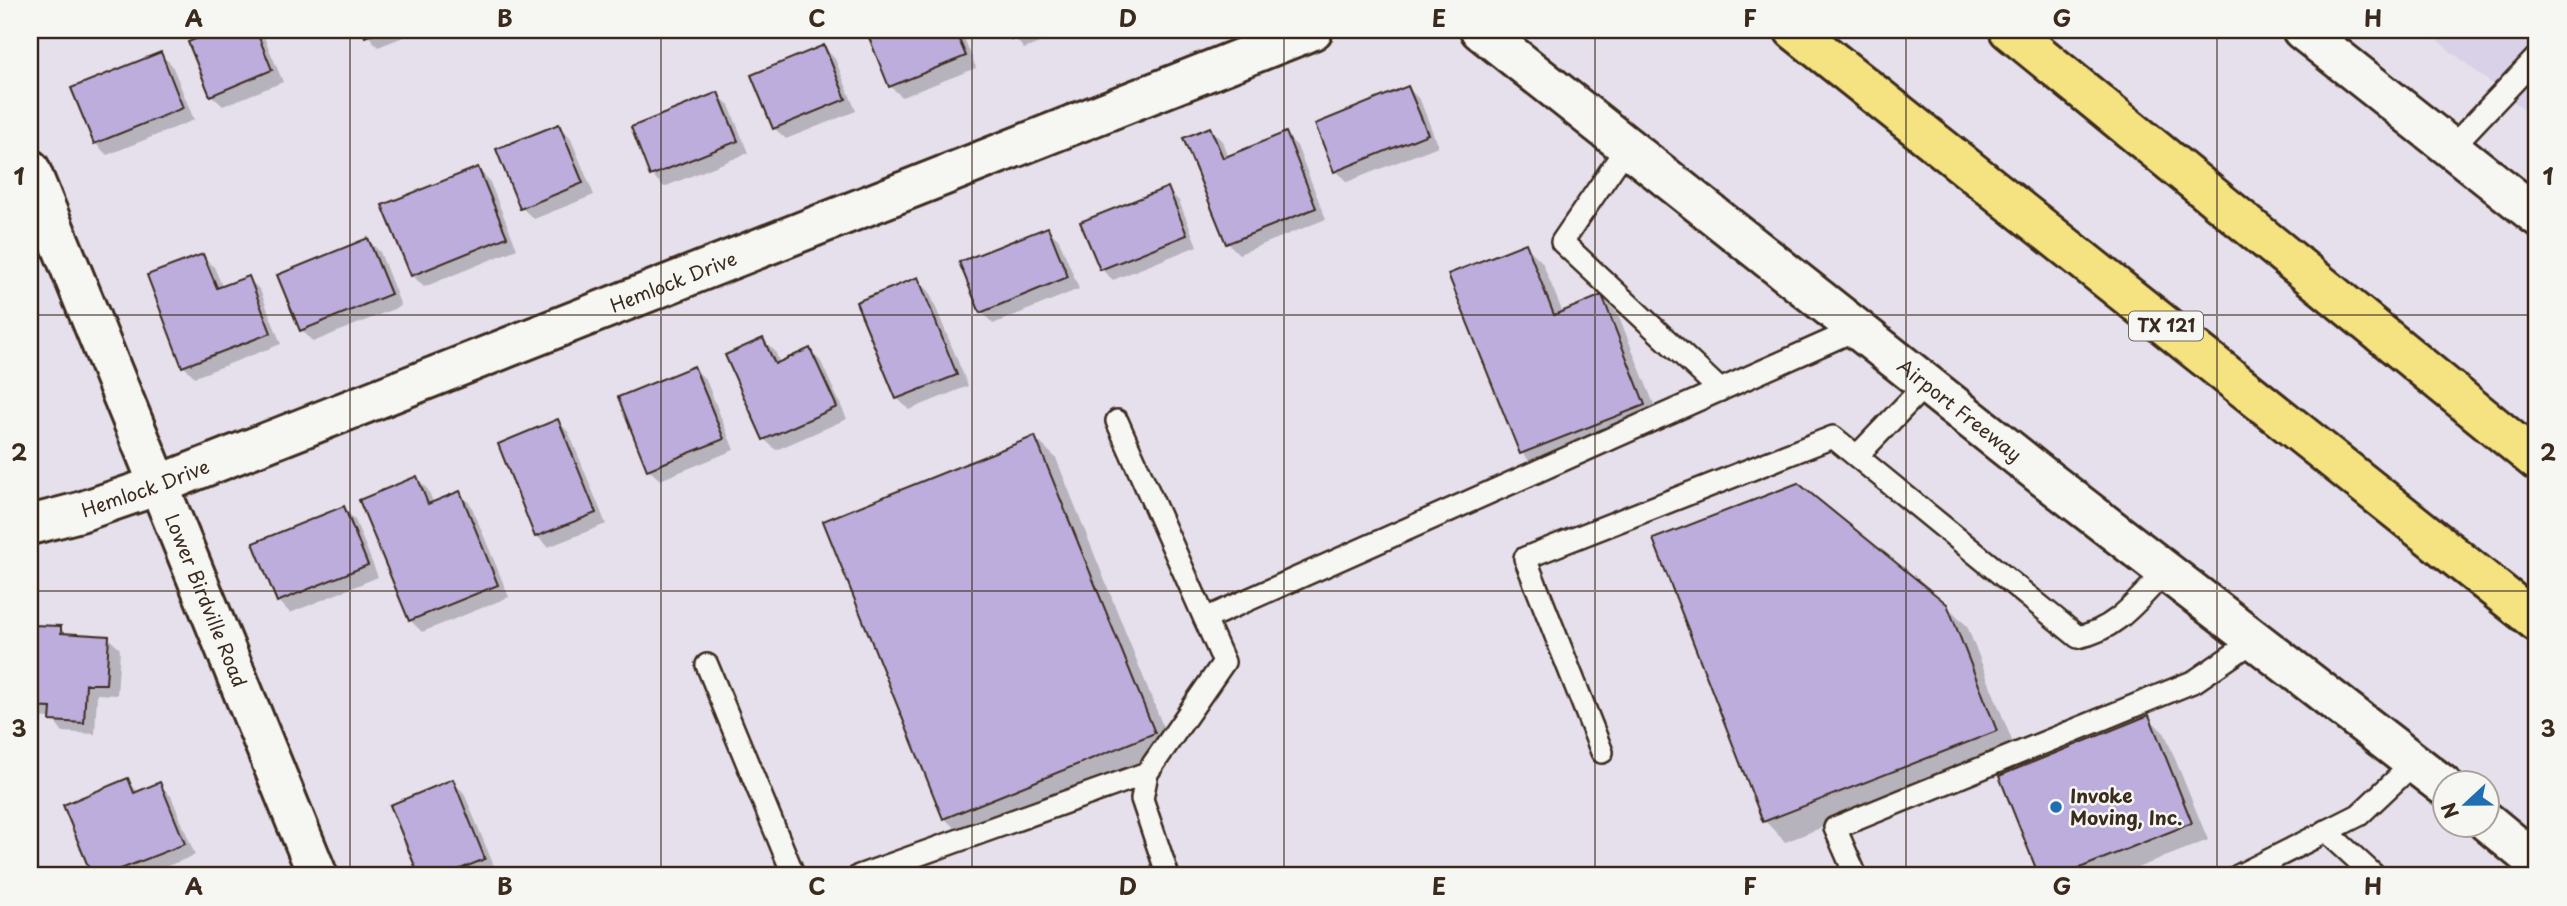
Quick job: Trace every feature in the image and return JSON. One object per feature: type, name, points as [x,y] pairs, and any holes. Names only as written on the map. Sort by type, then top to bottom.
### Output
[{"type":"highway","name":"TX 121","points":[[1794,30],[2537,622]]},
{"type":"highway","points":[[2009,30],[2537,461]]},
{"type":"street","name":"Hemlock Drive","points":[[30,525],[80,512],[156,486],[1312,30]]},
{"type":"street","name":"Airport Freeway","points":[[1480,30],[1926,384],[2430,774]]},
{"type":"street","points":[[2302,30],[2537,216]]},
{"type":"street","name":"Lower Birdville Road","points":[[30,169],[156,486],[318,876]]},
{"type":"street","points":[[2500,832],[2537,863]]},
{"type":"lane","points":[[2452,148],[2537,57]]},
{"type":"lane","points":[[1628,147],[1562,242],[1720,390]]},
{"type":"lane","points":[[1205,619],[1857,329]]},
{"type":"lane","points":[[1857,456],[1926,384]]},
{"type":"lane","points":[[1117,421],[1224,662],[1147,773],[1142,799],[1168,876]]},
{"type":"lane","points":[[1602,752],[1525,558],[1833,437],[2078,637],[2096,634],[2113,624],[2166,571]]},
{"type":"lane","points":[[1856,876],[1835,828],[2195,681],[2255,640]]},
{"type":"lane","points":[[707,664],[794,876]]},
{"type":"lane","points":[[2238,876],[2359,816],[2414,762]]},
{"type":"lane","points":[[859,876],[1147,773]]},
{"type":"lane","points":[[2326,831],[2375,876]]},
{"type":"shaded area","points":[[2424,30],[2537,30],[2537,120]]},
{"type":"building","points":[[218,30],[256,30],[272,70],[210,96],[188,42]]},
{"type":"building","points":[[362,30],[382,30],[365,37]]},
{"type":"building","points":[[866,30],[955,30],[966,56],[889,87]]},
{"type":"building","points":[[1007,30],[1033,30],[1011,39]]},
{"type":"building","points":[[824,45],[846,99],[773,129],[751,75]]},
{"type":"building","points":[[161,52],[183,108],[94,144],[71,88]]},
{"type":"building","points":[[1408,86],[1428,134],[1334,172],[1315,124]]},
{"type":"building","points":[[718,92],[738,141],[650,176],[631,127]]},
{"type":"building","points":[[559,124],[583,183],[520,209],[496,149]]},
{"type":"building","points":[[1210,127],[1223,158],[1286,132],[1316,208],[1226,244],[1183,138]]},
{"type":"building","points":[[478,167],[507,237],[411,276],[382,205]]},
{"type":"building","points":[[1168,187],[1187,235],[1100,270],[1080,222]]},
{"type":"building","points":[[1048,227],[1068,277],[980,313],[959,262]]},
{"type":"building","points":[[368,238],[391,294],[300,331],[277,275]]},
{"type":"building","points":[[1526,243],[1554,315],[1602,295],[1645,405],[1520,454],[1448,274]]},
{"type":"building","points":[[203,254],[217,288],[249,276],[271,333],[182,367],[147,275]]},
{"type":"building","points":[[918,277],[957,375],[896,399],[856,302]]},
{"type":"building","points":[[763,338],[775,364],[810,348],[837,407],[763,440],[725,355]]},
{"type":"building","points":[[694,366],[724,439],[647,470],[618,397]]},
{"type":"building","points":[[558,419],[596,513],[535,537],[498,444]]},
{"type":"building","points":[[1035,436],[1155,733],[943,819],[823,521]]},
{"type":"building","points":[[417,476],[428,504],[460,491],[498,585],[409,621],[359,500]]},
{"type":"building","points":[[1798,483],[1947,604],[1997,731],[1763,822],[1653,539]]},
{"type":"building","points":[[344,506],[368,565],[277,602],[253,543]]},
{"type":"building","points":[[30,625],[61,626],[61,633],[109,636],[106,684],[86,684],[84,723],[50,721],[51,708],[30,707]]},
{"type":"building","points":[[2149,715],[2192,823],[2060,876],[2039,876],[1999,776]]},
{"type":"building","points":[[128,778],[134,793],[160,782],[185,844],[103,876],[92,876],[63,805]]},
{"type":"building","points":[[453,779],[485,859],[443,876],[419,876],[390,805]]},
{"type":"place","name":"Invoke Moving, Inc.","points":[[2056,807]]}]
